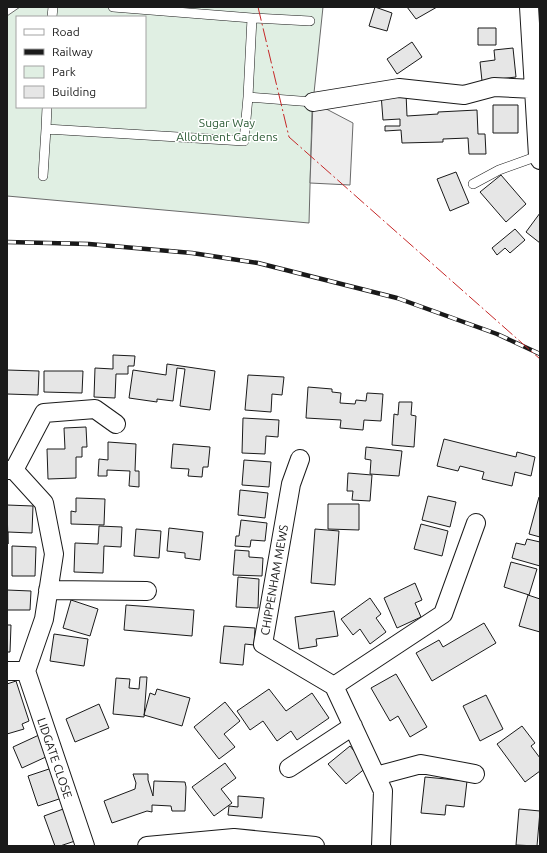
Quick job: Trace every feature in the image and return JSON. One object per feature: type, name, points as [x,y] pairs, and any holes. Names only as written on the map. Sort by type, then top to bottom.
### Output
[{"type":"street","points":[[529,7],[539,158]]},
{"type":"street","points":[[313,102],[399,88],[464,95],[494,87],[534,89]]},
{"type":"street","points":[[7,671],[26,671],[44,619],[54,554],[44,503],[11,470],[44,413],[95,409],[116,424]]},
{"type":"street","name":"CHIPPENHAM MEWS","points":[[300,459],[291,484],[263,644],[334,686]]},
{"type":"street","points":[[381,846],[383,791],[334,686],[444,614],[476,523]]},
{"type":"street","points":[[48,590],[147,592]]},
{"type":"street","name":"LIDGATE CLOSE","points":[[26,671],[85,846]]},
{"type":"street","points":[[289,768],[353,726]]},
{"type":"street","points":[[376,776],[421,764],[475,774]]},
{"type":"street","points":[[147,846],[234,842],[315,846]]},
{"type":"lane","points":[[113,7],[310,21]]},
{"type":"lane","points":[[46,129],[244,141],[252,18]]},
{"type":"lane","points":[[248,97],[313,102]]},
{"type":"lane","points":[[43,176],[47,108]]},
{"type":"lane","points":[[473,184],[499,170],[539,158]]},
{"type":"green space","name":"Sugar Way Allotment Gardens","points":[[20,7],[323,7],[312,112],[309,223],[7,196],[7,16]]},
{"type":"shaded area","points":[[313,102],[353,123],[350,185],[310,183]]},
{"type":"building","points":[[375,7],[392,13],[387,31],[369,26]]},
{"type":"building","points":[[407,7],[437,7],[416,19]]},
{"type":"building","points":[[478,28],[496,28],[496,45],[478,45]]},
{"type":"building","points":[[412,42],[422,57],[397,74],[387,59]]},
{"type":"building","points":[[513,48],[516,77],[482,81],[480,62],[495,60],[494,50]]},
{"type":"building","points":[[406,93],[407,116],[438,114],[438,112],[477,110],[478,134],[485,134],[486,154],[469,154],[468,138],[443,139],[443,142],[402,143],[401,130],[385,131],[385,126],[400,126],[400,119],[383,120],[381,94]]},
{"type":"building","points":[[493,105],[518,105],[518,133],[493,133]]},
{"type":"building","points":[[456,172],[469,203],[450,211],[437,179]]},
{"type":"building","points":[[501,175],[526,204],[506,222],[480,192]]},
{"type":"building","points":[[540,213],[540,243],[526,232]]},
{"type":"building","points":[[515,229],[525,240],[510,253],[505,248],[497,255],[492,248]]},
{"type":"building","points":[[113,355],[135,356],[134,366],[128,366],[128,374],[116,374],[115,398],[94,397],[95,368],[113,369]]},
{"type":"building","points":[[167,364],[215,371],[210,410],[180,406],[185,369],[177,368],[173,401],[157,399],[157,402],[129,398],[133,370],[166,375]]},
{"type":"building","points":[[7,370],[39,371],[38,395],[7,394]]},
{"type":"building","points":[[44,371],[83,371],[82,393],[44,392]]},
{"type":"building","points":[[248,375],[284,377],[282,395],[272,394],[271,412],[245,410]]},
{"type":"building","points":[[308,387],[332,389],[332,392],[341,393],[340,403],[355,404],[356,400],[366,401],[367,393],[383,394],[381,421],[364,420],[363,430],[340,428],[341,420],[306,418]]},
{"type":"building","points":[[399,402],[412,402],[411,415],[416,416],[414,447],[392,445],[394,414],[398,415]]},
{"type":"building","points":[[243,418],[279,420],[278,437],[266,436],[265,454],[242,453]]},
{"type":"building","points":[[86,427],[87,447],[82,447],[82,457],[76,457],[76,478],[48,479],[47,449],[65,449],[64,428]]},
{"type":"building","points":[[444,439],[516,457],[517,452],[535,457],[531,476],[515,472],[512,486],[482,479],[484,472],[460,466],[458,471],[437,466]]},
{"type":"building","points":[[108,442],[136,444],[135,471],[139,471],[139,487],[129,486],[130,471],[107,470],[107,476],[98,476],[99,459],[108,460]]},
{"type":"building","points":[[173,444],[210,447],[208,467],[203,467],[202,477],[188,476],[189,469],[171,468]]},
{"type":"building","points":[[366,447],[402,451],[399,476],[370,474],[371,460],[365,459]]},
{"type":"building","points":[[244,460],[271,462],[269,487],[242,485]]},
{"type":"building","points":[[348,473],[372,475],[370,501],[352,500],[353,491],[347,491]]},
{"type":"building","points":[[240,490],[268,493],[265,518],[238,515]]},
{"type":"building","points":[[428,496],[456,502],[450,527],[422,520]]},
{"type":"building","points":[[539,497],[540,498],[540,537],[529,534]]},
{"type":"building","points":[[76,498],[105,499],[104,525],[71,524],[71,511],[76,512]]},
{"type":"building","points":[[328,504],[359,504],[359,530],[328,529]]},
{"type":"building","points":[[7,505],[33,506],[32,533],[8,532],[8,544]]},
{"type":"building","points":[[241,520],[267,523],[265,541],[251,540],[250,547],[235,546],[236,536],[239,536]]},
{"type":"building","points":[[421,524],[448,531],[442,556],[414,549]]},
{"type":"building","points":[[99,526],[122,527],[121,547],[104,546],[103,573],[74,572],[75,543],[98,544]]},
{"type":"building","points":[[169,528],[203,532],[200,560],[185,558],[185,553],[167,551]]},
{"type":"building","points":[[136,529],[161,531],[159,558],[134,556]]},
{"type":"building","points":[[315,529],[339,531],[335,585],[311,583]]},
{"type":"building","points":[[527,539],[540,542],[540,566],[512,558],[516,543],[525,545]]},
{"type":"building","points":[[12,546],[36,547],[35,576],[12,576]]},
{"type":"building","points":[[235,550],[249,551],[249,557],[263,558],[262,576],[233,575]]},
{"type":"building","points":[[511,562],[537,569],[529,595],[504,587]]},
{"type":"building","points":[[238,577],[259,579],[258,608],[236,607]]},
{"type":"building","points":[[415,583],[422,600],[415,603],[421,617],[397,628],[384,598]]},
{"type":"building","points":[[7,590],[31,591],[30,610],[7,610]]},
{"type":"building","points":[[528,595],[540,599],[540,632],[519,626]]},
{"type":"building","points":[[370,598],[381,614],[376,618],[386,632],[370,644],[360,629],[353,635],[341,619]]},
{"type":"building","points":[[71,600],[98,609],[90,636],[63,628]]},
{"type":"building","points":[[126,605],[194,610],[192,636],[124,630]]},
{"type":"building","points":[[334,611],[338,636],[316,639],[317,646],[299,649],[295,617]]},
{"type":"building","points":[[484,623],[496,643],[432,681],[416,653],[439,640],[443,647]]},
{"type":"building","points":[[7,625],[11,625],[10,652],[7,652]]},
{"type":"building","points":[[224,626],[255,628],[254,645],[245,644],[243,665],[220,663]]},
{"type":"building","points":[[54,634],[88,639],[84,666],[50,661]]},
{"type":"building","points":[[396,674],[427,727],[410,737],[398,716],[390,721],[371,688]]},
{"type":"building","points":[[140,677],[147,677],[144,717],[113,714],[116,678],[130,679],[129,688],[139,689]]},
{"type":"building","points":[[16,681],[29,721],[22,724],[24,729],[7,734],[7,684]]},
{"type":"building","points":[[157,689],[190,698],[182,726],[144,715],[150,693],[155,695]]},
{"type":"building","points":[[269,689],[286,711],[312,693],[329,718],[297,740],[291,731],[277,741],[263,721],[250,730],[237,711]]},
{"type":"building","points":[[486,695],[503,729],[480,741],[463,706]]},
{"type":"building","points":[[225,702],[240,721],[224,734],[235,747],[219,759],[194,727]]},
{"type":"building","points":[[99,704],[109,728],[75,742],[66,719]]},
{"type":"building","points":[[522,726],[535,743],[531,746],[540,758],[540,771],[525,782],[497,744]]},
{"type":"building","points":[[39,735],[48,756],[22,768],[13,747]]},
{"type":"building","points":[[350,746],[367,767],[346,784],[328,764]]},
{"type":"building","points":[[225,763],[236,778],[221,789],[232,803],[214,816],[192,787]]},
{"type":"building","points":[[52,768],[62,798],[38,806],[28,776]]},
{"type":"building","points":[[133,774],[148,774],[148,780],[153,796],[154,781],[185,782],[185,811],[172,811],[171,806],[152,805],[152,812],[147,811],[112,823],[104,801],[135,789],[136,783]]},
{"type":"building","points":[[425,777],[467,781],[464,807],[446,805],[445,815],[421,813]]},
{"type":"building","points":[[238,796],[264,798],[262,818],[228,815],[229,806],[238,807]]},
{"type":"building","points":[[66,808],[78,840],[60,846],[55,846],[44,816]]},
{"type":"building","points":[[519,809],[540,811],[537,846],[516,845]]},
{"type":"railway","points":[[7,242],[89,244],[192,253],[258,263],[397,298],[497,334],[540,354]]},
{"type":"power","points":[[258,7],[289,137],[540,359]]}]
